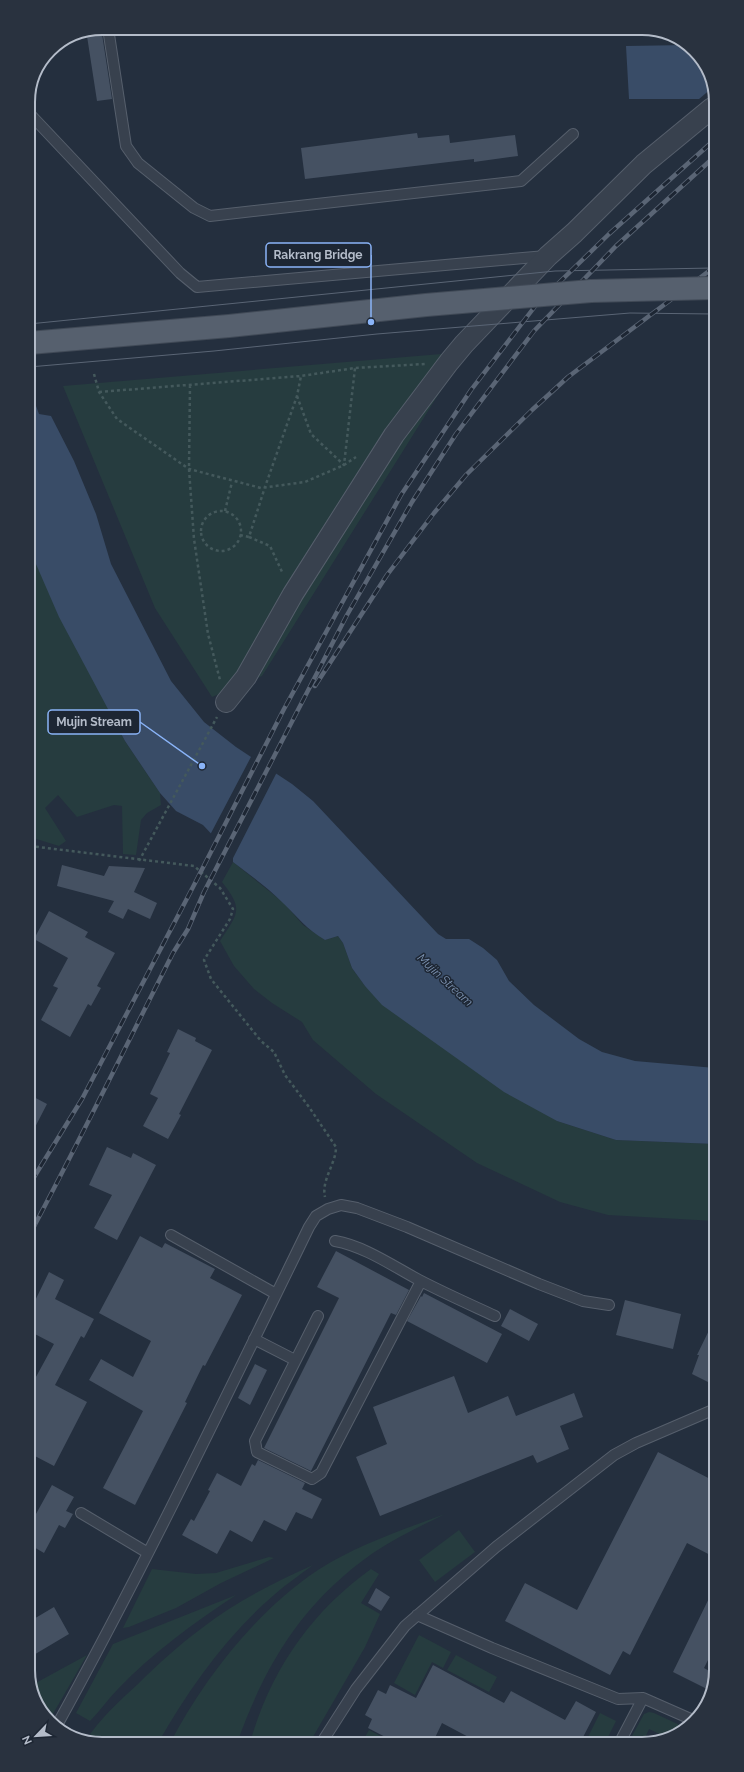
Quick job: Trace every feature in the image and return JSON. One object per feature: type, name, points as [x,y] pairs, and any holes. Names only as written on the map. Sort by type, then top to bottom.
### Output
[{"type":"main road","points":[[35,342],[229,326],[426,305],[583,292],[709,288]]},
{"type":"street","points":[[227,700],[246,677],[293,594],[394,435],[449,362],[464,344],[548,256],[574,233],[644,164],[709,110]]},
{"type":"lane","points":[[109,35],[126,146],[138,163],[194,208],[210,216],[521,181],[573,134]]},
{"type":"lane","points":[[35,119],[180,273],[197,287],[548,256]]},
{"type":"lane","points":[[59,1721],[102,1644],[316,1216],[328,1209],[341,1205],[357,1208],[407,1227],[539,1284],[583,1301],[609,1305]]},
{"type":"lane","points":[[171,1235],[276,1294]]},
{"type":"lane","points":[[335,1241],[345,1242],[371,1254],[421,1281],[494,1316]]},
{"type":"lane","points":[[318,1316],[255,1441],[257,1452],[312,1479],[322,1473],[421,1281]]},
{"type":"lane","points":[[254,1338],[295,1360]]},
{"type":"lane","points":[[325,1737],[356,1689],[405,1626],[496,1547],[614,1455],[636,1443],[709,1412]]},
{"type":"lane","points":[[81,1514],[148,1553]]},
{"type":"lane","points":[[417,1615],[492,1648],[618,1699],[643,1698],[688,1718]]},
{"type":"lane","points":[[623,1737],[643,1698]]},
{"type":"path","points":[[98,392],[301,376],[355,368],[449,362]]},
{"type":"path","points":[[344,465],[355,368]]},
{"type":"path","points":[[94,374],[98,392],[117,419],[189,469],[232,482],[265,488],[305,482],[344,465],[363,454]]},
{"type":"path","points":[[249,537],[297,396],[301,376]]},
{"type":"path","points":[[139,861],[227,700],[217,675],[208,634],[194,539],[189,469],[190,385]]},
{"type":"path","points":[[297,396],[311,434],[344,465]]},
{"type":"path","points":[[225,511],[232,482]]},
{"type":"path","points":[[225,511],[234,516],[239,522],[240,535],[238,542],[227,550],[213,550],[207,546],[201,534],[204,520],[215,512],[225,511]]},
{"type":"path","points":[[240,535],[249,537],[270,546],[293,594]]},
{"type":"path","points":[[35,847],[139,861],[194,866],[220,888],[233,909],[230,919],[204,960],[206,968],[211,979],[228,1002],[261,1041],[274,1052],[285,1075],[336,1147],[336,1152],[324,1191],[328,1209]]},
{"type":"green space","points":[[465,352],[262,676],[212,697],[155,608],[63,386]]},
{"type":"green space","points":[[35,560],[125,741],[160,793],[161,805],[147,813],[141,820],[136,855],[123,854],[122,806],[114,805],[77,817],[58,795],[45,808],[66,841],[59,846],[35,839]]},
{"type":"green space","points":[[233,862],[284,903],[303,925],[325,940],[338,936],[343,943],[352,968],[365,986],[557,1121],[616,1140],[709,1144],[709,1221],[608,1215],[560,1202],[477,1163],[376,1094],[313,1040],[302,1022],[272,1003],[254,989],[234,966],[220,941],[231,924],[236,912],[236,906],[234,899],[222,882]]},
{"type":"green space","points":[[445,1514],[399,1537],[373,1553],[348,1572],[306,1614],[274,1661],[260,1687],[239,1737],[174,1737],[215,1671],[253,1626],[274,1605],[295,1587],[333,1561],[396,1532]]},
{"type":"green space","points":[[459,1530],[475,1552],[435,1582],[419,1560]]},
{"type":"green space","points":[[269,1557],[274,1558],[221,1583],[176,1608],[123,1628],[152,1569],[196,1574],[216,1573]]},
{"type":"green space","points":[[313,1565],[274,1595],[224,1646],[182,1703],[162,1737],[89,1736],[117,1704],[193,1634],[242,1601],[284,1578]]},
{"type":"green space","points":[[371,1569],[379,1574],[361,1603],[380,1614],[365,1647],[313,1737],[252,1737],[258,1717],[281,1668],[312,1624],[349,1586]]},
{"type":"green space","points":[[236,1595],[189,1627],[131,1675],[90,1721],[76,1713],[113,1644]]},
{"type":"green space","points":[[419,1635],[451,1652],[443,1668],[432,1662],[415,1695],[394,1683]]},
{"type":"green space","points":[[87,1655],[53,1715],[46,1707],[36,1683]]},
{"type":"green space","points":[[456,1655],[497,1677],[489,1692],[447,1670]]},
{"type":"green space","points":[[649,1712],[654,1713],[680,1725],[659,1734],[649,1729],[646,1737],[632,1737],[644,1714]]},
{"type":"green space","points":[[600,1713],[616,1721],[608,1737],[588,1737]]},
{"type":"green space","points":[[369,1730],[382,1737],[365,1737]]},
{"type":"water","points":[[677,45],[695,61],[702,73],[707,92],[699,99],[629,99],[626,46]]},
{"type":"water","name":"Mujin Stream","points":[[35,403],[39,414],[51,416],[74,461],[96,514],[111,564],[171,681],[204,722],[236,747],[292,784],[313,801],[438,934],[446,939],[469,939],[483,948],[497,960],[509,981],[534,1005],[579,1039],[602,1052],[635,1061],[709,1067],[709,1144],[616,1140],[557,1121],[504,1092],[382,1005],[365,986],[352,968],[343,943],[338,936],[325,940],[313,932],[271,892],[233,862],[233,857],[203,825],[176,811],[160,793],[125,741],[59,617],[35,562]]},
{"type":"pier","points":[[252,755],[277,772],[231,862],[231,858],[210,835]]},
{"type":"building","points":[[102,35],[112,99],[97,101],[87,37]]},
{"type":"building","points":[[417,133],[418,138],[449,135],[450,143],[515,135],[518,156],[474,162],[474,159],[305,179],[301,148]]},
{"type":"building","points":[[62,865],[104,876],[109,866],[145,868],[134,892],[157,903],[150,919],[128,909],[123,919],[108,912],[114,901],[57,886]]},
{"type":"building","points":[[49,911],[88,932],[85,937],[115,953],[97,986],[101,988],[91,1006],[88,1004],[70,1037],[41,1020],[58,988],[53,986],[68,958],[35,940]]},
{"type":"building","points":[[178,1029],[196,1038],[195,1041],[212,1050],[179,1114],[181,1115],[168,1139],[143,1126],[158,1098],[150,1094],[170,1053],[167,1052]]},
{"type":"building","points":[[35,1098],[47,1104],[35,1127]]},
{"type":"building","points":[[107,1147],[131,1158],[133,1153],[156,1165],[117,1240],[94,1228],[112,1195],[89,1185]]},
{"type":"building","points":[[140,1236],[162,1248],[165,1243],[215,1269],[210,1278],[242,1295],[205,1366],[203,1365],[185,1402],[187,1403],[135,1505],[103,1488],[143,1411],[89,1380],[101,1359],[133,1377],[151,1341],[99,1313]]},
{"type":"building","points":[[336,1251],[409,1290],[396,1315],[391,1313],[311,1471],[264,1448],[339,1298],[317,1287]]},
{"type":"building","points":[[49,1272],[64,1280],[55,1299],[94,1319],[84,1338],[81,1336],[55,1385],[87,1402],[54,1466],[35,1456],[35,1379],[54,1344],[35,1334],[35,1301]]},
{"type":"building","points":[[424,1293],[502,1334],[487,1363],[407,1321]]},
{"type":"building","points":[[625,1300],[681,1314],[673,1349],[616,1335]]},
{"type":"building","points":[[510,1309],[538,1324],[529,1341],[501,1326]]},
{"type":"building","points":[[709,1330],[708,1382],[692,1374],[699,1355],[697,1355]]},
{"type":"building","points":[[255,1364],[267,1370],[250,1405],[238,1398]]},
{"type":"building","points":[[454,1376],[468,1413],[508,1396],[516,1416],[574,1393],[583,1417],[560,1426],[569,1449],[537,1463],[533,1455],[380,1516],[356,1457],[387,1444],[373,1407]]},
{"type":"building","points":[[658,1452],[709,1478],[709,1554],[687,1543],[630,1655],[623,1651],[610,1675],[505,1621],[525,1583],[577,1610]]},
{"type":"building","points":[[258,1460],[305,1483],[302,1489],[322,1499],[312,1519],[296,1512],[286,1531],[264,1520],[252,1542],[230,1530],[217,1554],[182,1535],[191,1519],[194,1521],[210,1491],[208,1490],[217,1473],[241,1486],[252,1464],[255,1466]]},
{"type":"building","points":[[52,1485],[74,1497],[66,1511],[73,1514],[65,1528],[59,1525],[44,1553],[35,1548],[35,1516]]},
{"type":"building","points":[[376,1588],[390,1597],[381,1611],[368,1603]]},
{"type":"building","points":[[709,1598],[709,1658],[704,1668],[709,1671],[706,1689],[673,1672]]},
{"type":"building","points":[[54,1607],[69,1634],[35,1654],[35,1618]]},
{"type":"building","points":[[433,1665],[504,1703],[511,1691],[565,1720],[576,1701],[596,1712],[583,1737],[468,1737],[442,1723],[435,1737],[385,1737],[368,1728],[372,1719],[365,1715],[378,1690],[386,1694],[390,1685],[416,1698]]},
{"type":"tram line","points":[[35,323],[555,271],[709,268]]},
{"type":"tram line","points":[[35,366],[214,351],[377,334],[630,313],[709,314]]},
{"type":"railway","points":[[35,1175],[82,1099],[284,709],[401,495],[471,390],[536,305],[609,234],[709,145]]},
{"type":"railway","points":[[35,1224],[173,953],[188,929],[204,892],[347,615],[412,502],[456,434],[534,331],[616,246],[709,162]]},
{"type":"railway","points":[[315,686],[387,575],[434,513],[466,475],[568,377],[709,271]]},
{"type":"place","name":"Rakrang Bridge","points":[[371,322]]},
{"type":"place","name":"Mujin Stream","points":[[202,766]]}]
